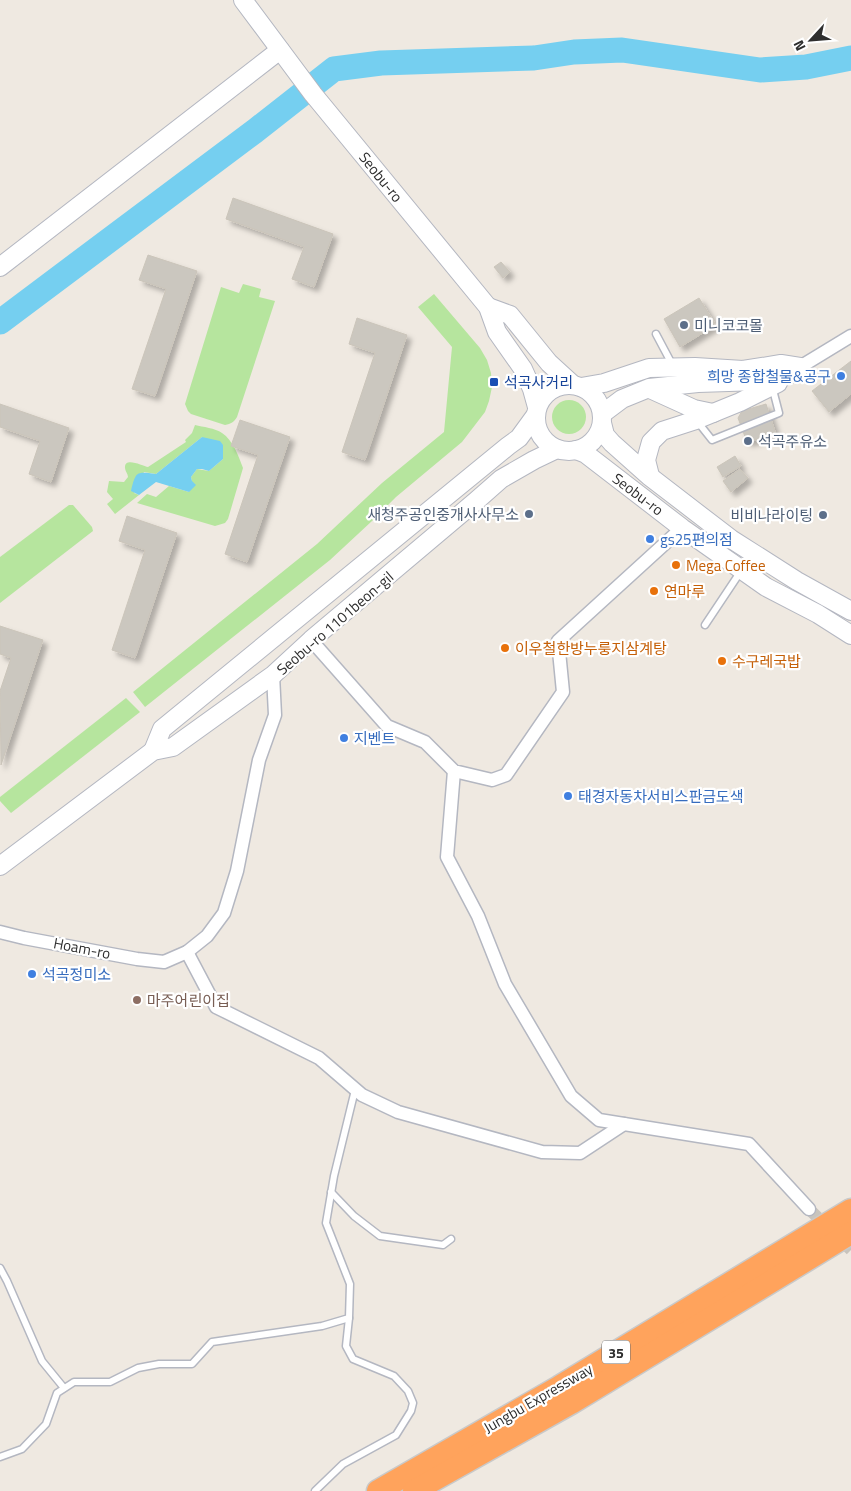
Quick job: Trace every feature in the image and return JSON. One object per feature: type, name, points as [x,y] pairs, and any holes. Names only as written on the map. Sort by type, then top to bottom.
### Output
[{"type":"highway","name":"Jungbu Expressway","points":[[378,1491],[559,1387],[851,1210]]},
{"type":"highway","name":"Jungbu Expressway","points":[[414,1491],[571,1403],[851,1233]]},
{"type":"street","points":[[0,267],[280,50],[243,0]]},
{"type":"street","name":"Seobu-ro","points":[[280,50],[313,94],[488,307],[497,332],[523,369],[532,389],[536,412]]},
{"type":"street","name":"Seobu-ro","points":[[488,307],[510,315],[548,363],[577,386]]},
{"type":"street","points":[[650,476],[646,460],[651,442],[662,431],[696,420],[740,402],[772,386],[851,336]]},
{"type":"street","points":[[153,751],[162,729],[519,438],[536,412],[541,399],[555,387],[604,383],[649,368],[743,370],[781,364],[794,371]]},
{"type":"street","points":[[602,418],[622,399],[649,388],[760,381],[794,371]]},
{"type":"street","points":[[536,412],[536,425],[540,434],[552,447],[570,451],[588,446],[599,432],[602,418],[600,405],[589,391],[577,386]]},
{"type":"street","points":[[649,388],[694,409],[713,413]]},
{"type":"street","name":"Seobu-ro","points":[[602,418],[605,435],[612,443],[650,476],[731,539],[797,581],[851,611]]},
{"type":"street","name":"Seobu-ro 1101beon-gil","points":[[164,962],[186,952],[207,936],[224,913],[237,871],[259,760],[275,715],[273,675],[311,640],[501,479],[557,449]]},
{"type":"street","name":"Seobu-ro","points":[[576,450],[586,454],[682,528],[742,570],[851,635]]},
{"type":"street","points":[[311,640],[387,726],[425,742],[454,771],[492,780],[506,775],[563,692],[558,641],[682,528]]},
{"type":"street","points":[[0,866],[153,751],[172,746],[273,675]]},
{"type":"street","points":[[454,771],[447,857],[478,916],[505,984],[571,1096],[599,1120],[749,1144],[810,1209]]},
{"type":"street","name":"Hoam-ro","points":[[0,932],[138,959],[164,962]]},
{"type":"street","points":[[186,952],[216,1007],[319,1058],[362,1095],[398,1112],[542,1152],[580,1153],[624,1124]]},
{"type":"lane","points":[[656,334],[674,368]]},
{"type":"lane","points":[[696,420],[712,440],[779,413],[772,386]]},
{"type":"lane","points":[[705,624],[742,570]]},
{"type":"lane","points":[[315,1491],[343,1464],[396,1435],[414,1403],[408,1391],[394,1376],[353,1359],[346,1346],[350,1284],[326,1223],[331,1192],[356,1090]]},
{"type":"lane","points":[[331,1192],[354,1216],[380,1236],[443,1244],[451,1239]]},
{"type":"lane","points":[[0,1268],[42,1361],[64,1388]]},
{"type":"lane","points":[[0,1457],[22,1449],[46,1424],[57,1392],[74,1382],[110,1382],[138,1368],[159,1364],[192,1364],[212,1342],[322,1326],[349,1318]]},
{"type":"green space","points":[[243,284],[261,289],[259,297],[275,301],[237,417],[225,425],[191,414],[185,404],[221,287],[239,293]]},
{"type":"green space","points":[[434,294],[480,348],[487,360],[491,373],[492,387],[485,412],[462,442],[396,497],[330,560],[145,707],[133,692],[317,544],[382,483],[444,432],[452,347],[418,307]]},
{"type":"green space","points":[[569,400],[581,405],[586,417],[581,429],[569,434],[557,429],[552,417],[557,405]]},
{"type":"green space","points":[[195,425],[216,430],[226,436],[235,449],[243,468],[228,519],[225,523],[215,526],[137,503],[147,494],[156,497],[169,486],[189,492],[192,481],[191,477],[197,469],[209,471],[223,459],[202,437],[156,474],[144,472],[134,493],[139,495],[115,514],[107,504],[113,499],[107,492],[109,481],[124,482],[128,477],[125,468],[127,463],[131,462],[148,467],[186,442],[185,440],[192,433]]},
{"type":"green space","points":[[69,505],[73,505],[92,527],[93,531],[0,603],[0,557]]},
{"type":"green space","points":[[126,698],[140,712],[11,813],[0,801],[0,797]]},
{"type":"water","points":[[202,437],[220,441],[223,445],[223,459],[209,471],[197,469],[191,477],[196,485],[189,492],[156,482],[139,495],[131,491],[134,479],[138,474],[156,474]]},
{"type":"building","points":[[233,198],[333,234],[314,287],[292,279],[304,247],[226,219]]},
{"type":"building","points":[[148,255],[197,271],[155,396],[132,389],[166,289],[139,280]]},
{"type":"building","points":[[501,262],[510,272],[503,278],[494,267]]},
{"type":"building","points":[[699,298],[716,325],[680,347],[664,319]]},
{"type":"building","points":[[357,318],[407,335],[365,460],[342,452],[375,353],[349,344]]},
{"type":"building","name":"희망 종합철물&공구","points":[[851,361],[851,394],[829,412],[812,391]]},
{"type":"building","points":[[0,404],[69,428],[51,482],[29,474],[40,441],[0,427]]},
{"type":"building","points":[[766,404],[776,434],[747,442],[738,418],[742,411]]},
{"type":"building","points":[[240,420],[290,437],[247,562],[225,554],[258,455],[231,446]]},
{"type":"building","points":[[735,456],[741,466],[723,477],[717,467]]},
{"type":"building","points":[[740,469],[748,478],[731,492],[723,481]]},
{"type":"building","points":[[127,516],[177,533],[135,658],[112,650],[145,550],[119,541]]},
{"type":"building","points":[[0,626],[43,640],[1,765],[0,691],[11,658],[0,654]]},
{"type":"waterway","points":[[0,322],[255,131],[334,69],[381,63],[534,58],[574,52],[622,50],[760,70],[806,67],[851,58]]},
{"type":"tunnel","points":[[809,1209],[851,1250]]},
{"type":"place","name":"미니코코몰","points":[[684,325]]},
{"type":"place","name":"희망 종합철물&공구","points":[[841,376]]},
{"type":"place","name":"석곡사거리","points":[[494,382]]},
{"type":"place","name":"석곡주유소","points":[[748,441]]},
{"type":"place","name":"새청주공인중개사사무소","points":[[529,514]]},
{"type":"place","name":"비비나라이팅","points":[[823,515]]},
{"type":"place","name":"gs25편의점","points":[[650,539]]},
{"type":"place","name":"Mega Coffee","points":[[676,565]]},
{"type":"place","name":"연마루","points":[[654,591]]},
{"type":"place","name":"이우철한방누룽지삼계탕","points":[[505,648]]},
{"type":"place","name":"수구레국밥","points":[[722,661]]},
{"type":"place","name":"지벤트","points":[[344,738]]},
{"type":"place","name":"태경자동차서비스판금도색","points":[[568,796]]},
{"type":"place","name":"석곡정미소","points":[[32,974]]},
{"type":"place","name":"마주어린이집","points":[[137,1000]]}]
